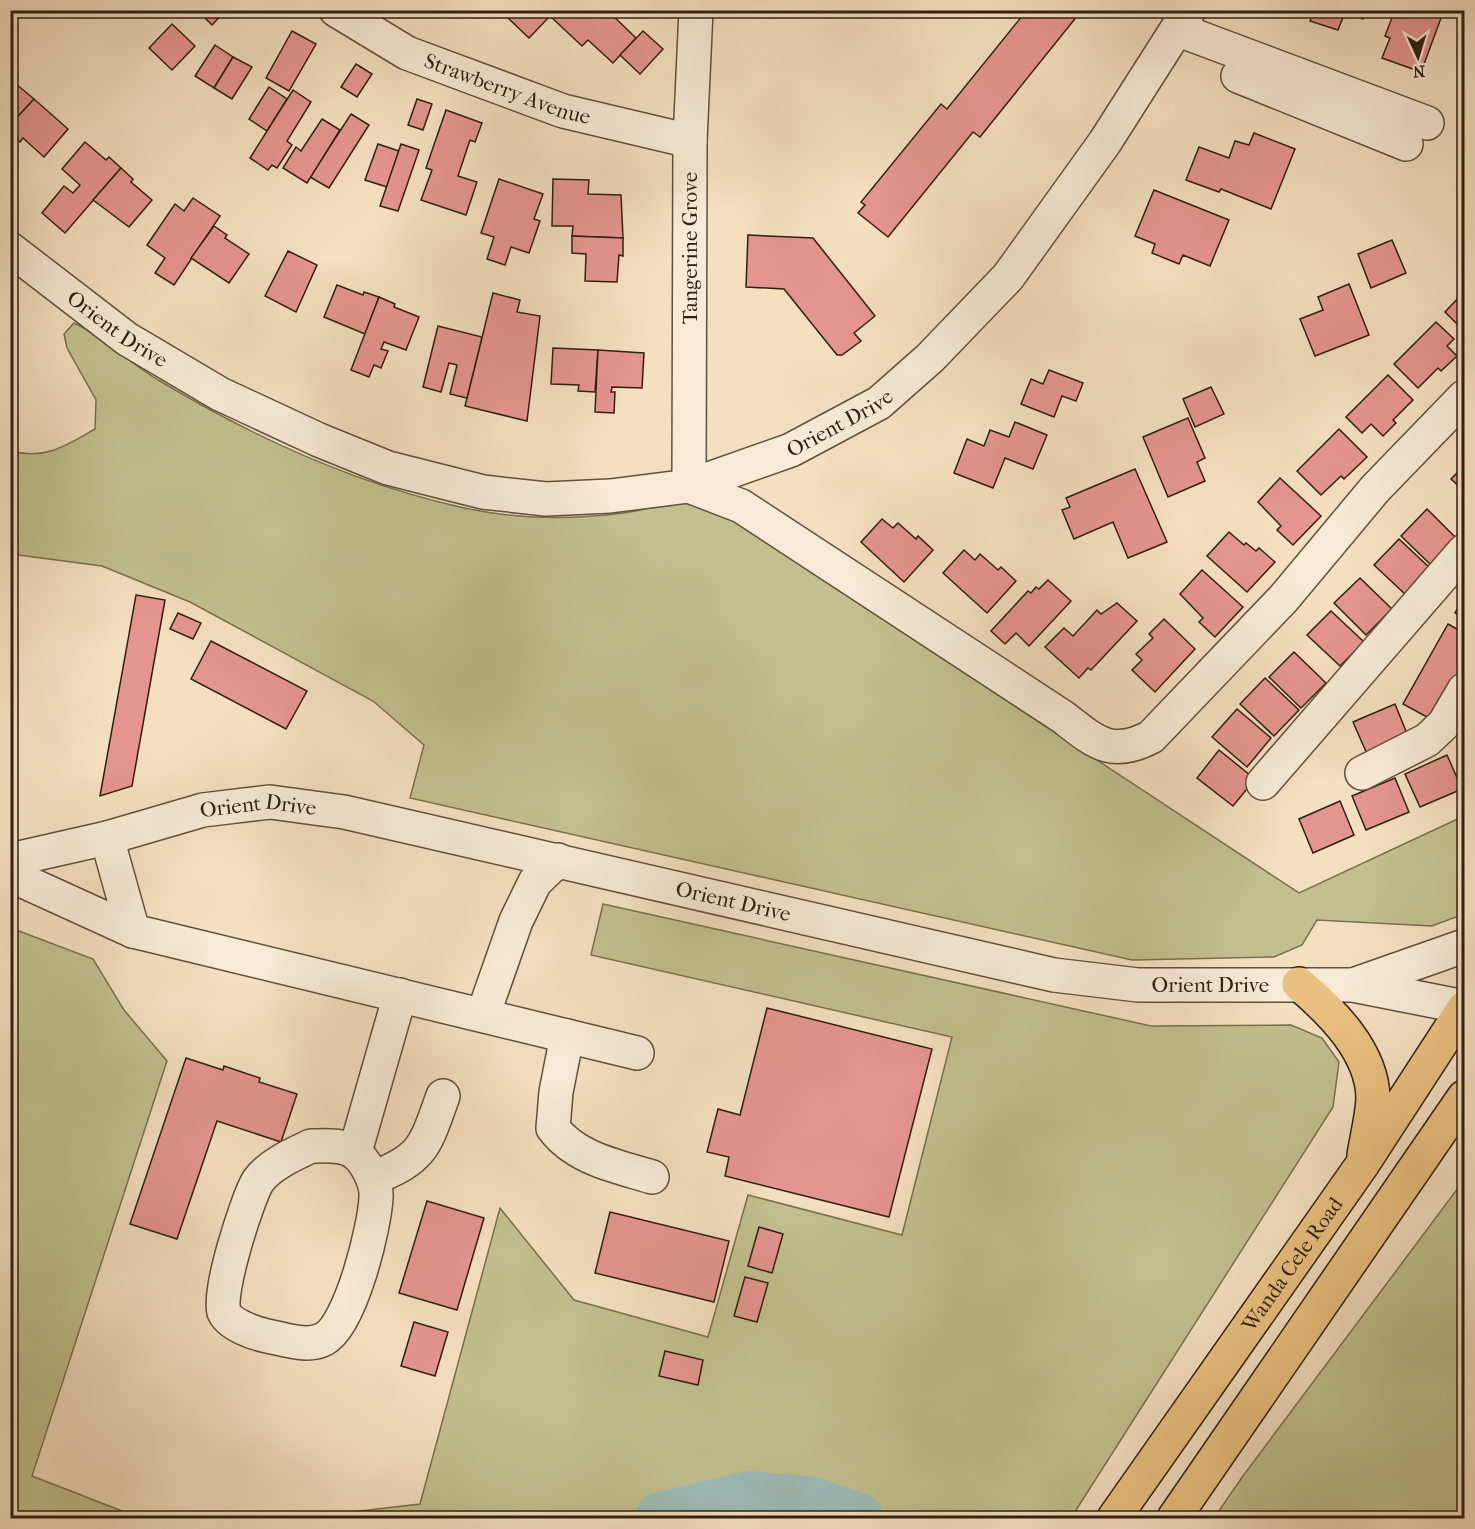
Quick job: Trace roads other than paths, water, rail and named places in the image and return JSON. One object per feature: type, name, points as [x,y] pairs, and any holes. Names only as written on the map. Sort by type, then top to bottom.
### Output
[{"type":"main road","points":[[1299,984],[1332,1013],[1353,1041],[1366,1069],[1373,1098],[1362,1165]]},
{"type":"main road","name":"Wanda Cele Road","points":[[1114,1518],[1362,1165],[1464,1008]]},
{"type":"main road","points":[[1174,1518],[1376,1229],[1464,1097]]},
{"type":"main road","points":[[1421,1159],[1464,1126]]},
{"type":"street","name":"Strawberry Avenue","points":[[336,10],[418,57],[563,111],[690,141]]},
{"type":"street","name":"Tangerine Grove","points":[[689,486],[690,141],[696,10]]},
{"type":"street","points":[[1178,30],[1416,133]]},
{"type":"street","name":"Orient Drive","points":[[10,249],[127,339],[220,394],[319,440],[388,468],[483,492],[546,498],[610,496],[689,486],[743,470],[791,450],[879,404],[930,358],[1008,277],[1105,142],[1178,30]]},
{"type":"street","points":[[689,486],[741,506],[986,666],[1094,741],[1121,748],[1151,737],[1284,598],[1375,489],[1464,397]]},
{"type":"street","points":[[1263,783],[1464,551]]},
{"type":"street","points":[[1362,773],[1427,740],[1444,724],[1464,690]]},
{"type":"street","name":"Orient Drive","points":[[10,860],[107,838],[204,810],[270,802],[344,812],[1054,975],[1138,985],[1353,985],[1464,1008]]},
{"type":"street","points":[[107,838],[133,931]]},
{"type":"street","points":[[483,1016],[516,921],[530,891],[535,882],[558,860]]},
{"type":"street","points":[[10,875],[133,931],[637,1053]]},
{"type":"street","points":[[1353,985],[1464,946]]},
{"type":"street","points":[[400,995],[364,1165],[376,1196],[364,1259],[346,1315],[332,1334],[322,1340],[306,1344],[260,1335],[232,1321],[225,1312],[222,1296],[245,1207],[259,1179],[288,1157],[311,1146],[337,1147],[364,1165],[398,1168],[413,1158],[425,1145],[443,1096]]},
{"type":"street","points":[[567,1036],[556,1092],[554,1128],[573,1148],[598,1160],[652,1177]]},
{"type":"waterway","points":[[661,1518],[750,1497],[812,1503],[857,1518]]}]
